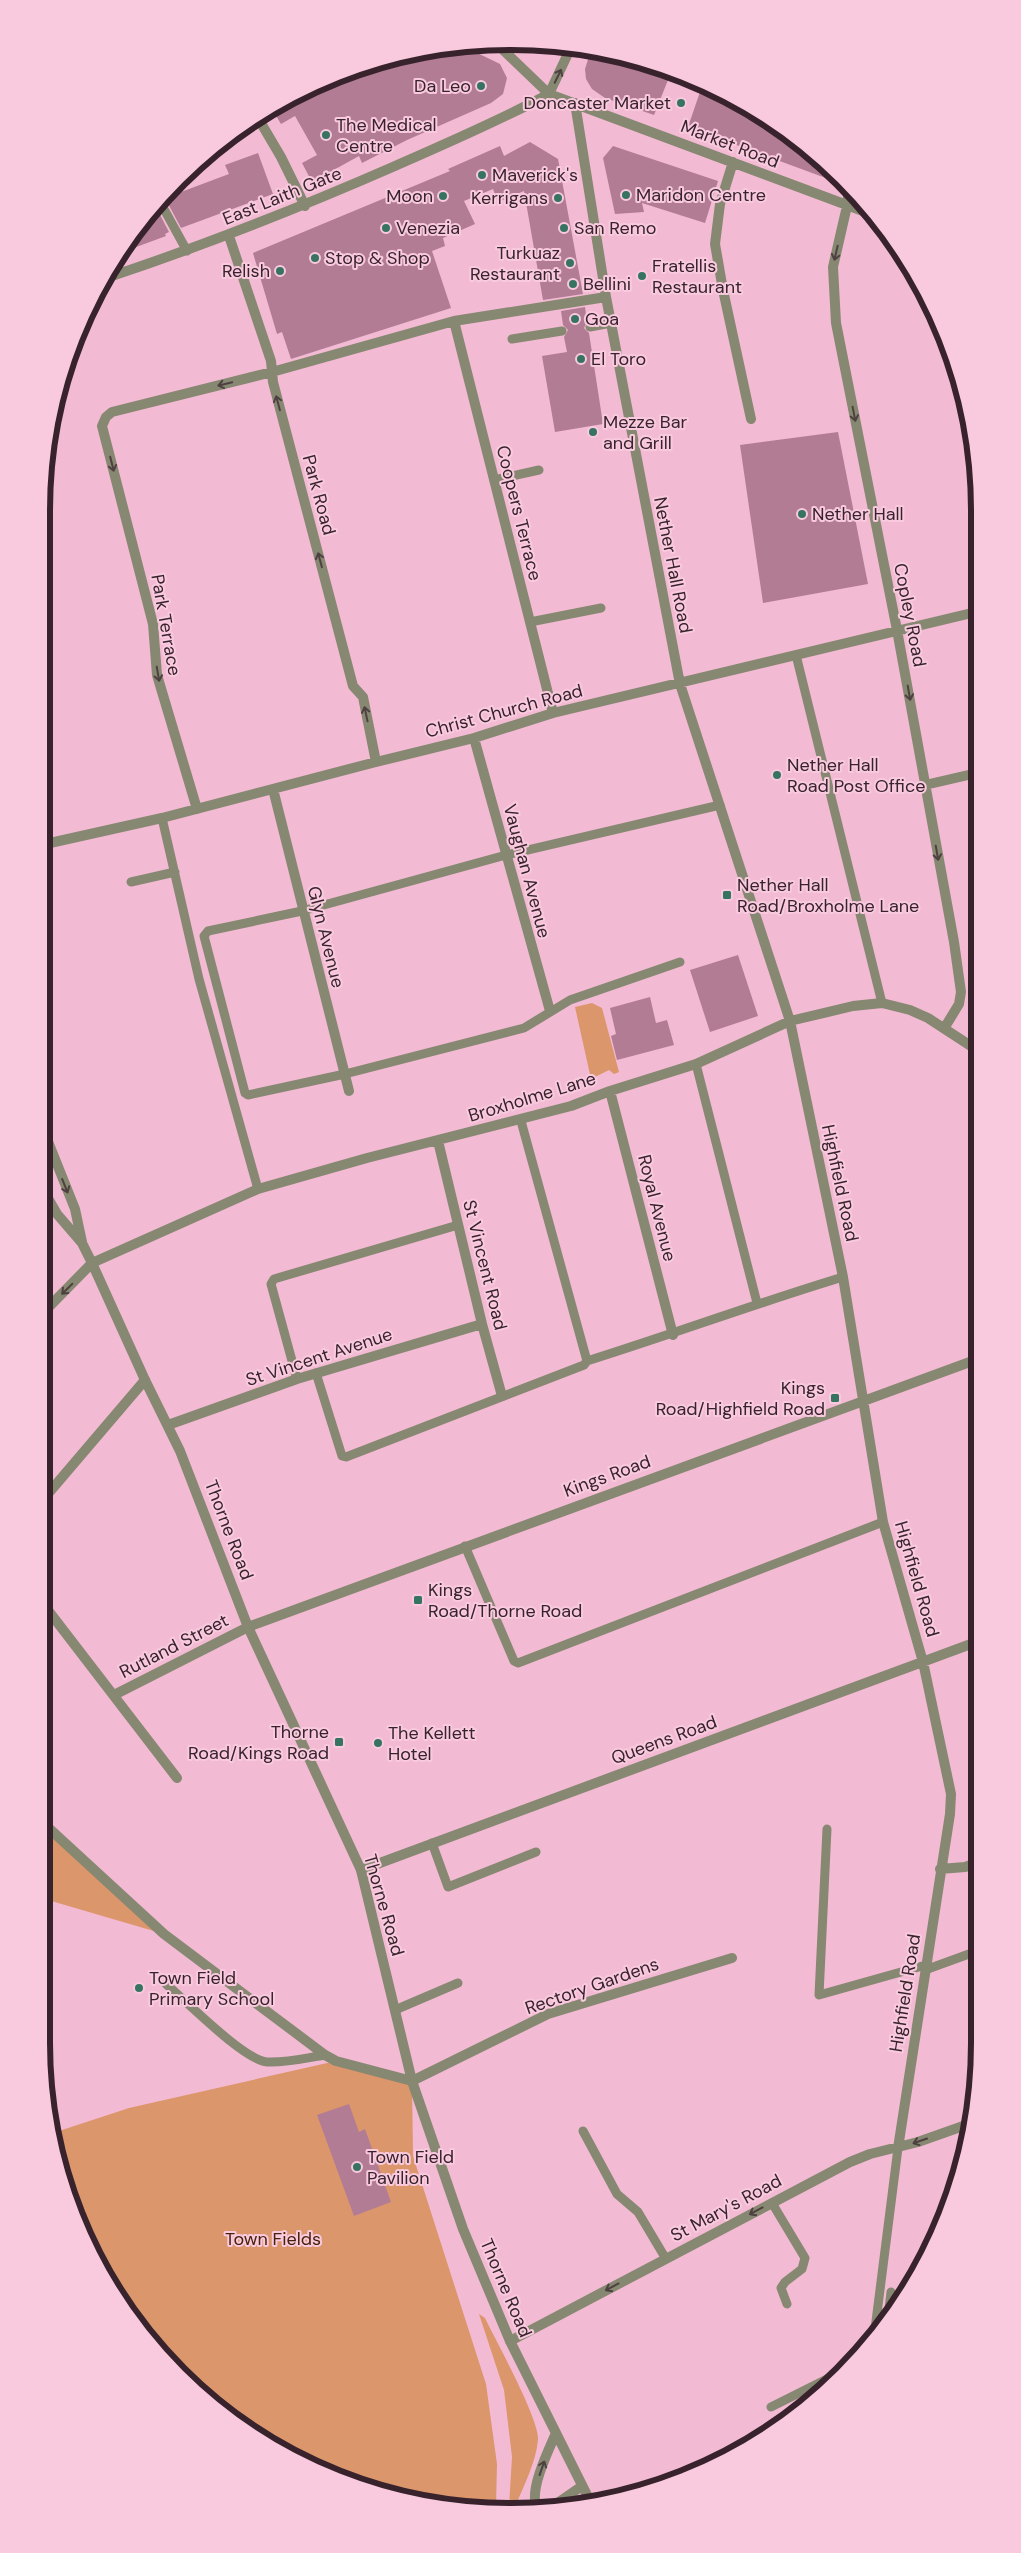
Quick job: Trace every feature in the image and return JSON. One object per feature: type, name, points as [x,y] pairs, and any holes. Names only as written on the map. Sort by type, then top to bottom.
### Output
[{"type":"street","points":[[503,50],[549,94],[568,54]]},
{"type":"street","name":"Market Road","points":[[549,94],[859,210]]},
{"type":"street","name":"East Laith Gate","points":[[115,275],[229,236],[305,206],[502,119],[549,94]]},
{"type":"street","name":"Nether Hall Road","points":[[575,103],[606,297],[680,684],[790,1021]]},
{"type":"street","points":[[262,124],[281,156],[305,206]]},
{"type":"street","points":[[733,162],[720,204],[715,244],[751,418]]},
{"type":"street","name":"Copley Road","points":[[848,198],[833,267],[836,323],[897,630],[961,992],[959,1004],[945,1027]]},
{"type":"street","name":"Park Road","points":[[229,236],[271,361],[272,372],[353,686],[363,697],[376,762]]},
{"type":"street","points":[[272,372],[454,321],[606,297]]},
{"type":"street","name":"Coopers Terrace","points":[[454,321],[553,713]]},
{"type":"street","name":"Park Terrace","points":[[197,809],[157,675],[153,624],[102,426],[112,412],[272,372]]},
{"type":"street","name":"Christ Church Road","points":[[50,843],[162,818],[273,790],[474,738],[553,713],[971,613]]},
{"type":"street","name":"Vaughan Avenue","points":[[474,738],[550,1011]]},
{"type":"street","points":[[925,785],[971,774]]},
{"type":"street","name":"Glyn Avenue","points":[[273,790],[349,1091]]},
{"type":"street","name":"Broxholme Lane","points":[[92,1263],[258,1189],[367,1158],[572,1106],[610,1090],[696,1064],[790,1021],[853,1006],[882,1003],[910,1010],[945,1027],[971,1046]]},
{"type":"street","name":"Highfield Road","points":[[790,1021],[843,1277],[883,1522],[923,1662],[951,1794],[950,1814],[898,2148]]},
{"type":"street","name":"Royal Avenue","points":[[610,1090],[673,1334]]},
{"type":"street","name":"St Vincent Road","points":[[438,1141],[482,1324],[502,1396]]},
{"type":"street","name":"Thorne Road","points":[[50,1147],[74,1209],[82,1243],[180,1451],[248,1627],[361,1870],[412,2081],[463,2229],[510,2341],[587,2496]]},
{"type":"street","name":"Thorne Road","points":[[50,1202],[57,1214],[82,1243]]},
{"type":"street","points":[[50,1306],[92,1263]]},
{"type":"street","name":"St Vincent Avenue","points":[[168,1425],[297,1379],[482,1324]]},
{"type":"street","name":"Kings Road","points":[[248,1627],[971,1361]]},
{"type":"street","points":[[50,1491],[145,1380]]},
{"type":"street","name":"Rutland Street","points":[[50,1613],[177,1778]]},
{"type":"street","name":"Rutland Street","points":[[114,1695],[248,1627]]},
{"type":"street","name":"Queens Road","points":[[361,1870],[971,1644]]},
{"type":"street","points":[[50,1829],[164,1934],[325,2055],[336,2061],[412,2081]]},
{"type":"street","points":[[940,1869],[971,1865]]},
{"type":"street","name":"Rectory Gardens","points":[[412,2081],[548,2014],[732,1958]]},
{"type":"street","name":"St Mary's Road","points":[[510,2341],[850,2162],[870,2154],[898,2148],[963,2125]]},
{"type":"street","points":[[536,2502],[537,2486],[556,2433]]},
{"type":"street","points":[[562,2500],[582,2486]]},
{"type":"lane","points":[[163,208],[187,251]]},
{"type":"lane","points":[[590,326],[611,323]]},
{"type":"lane","points":[[512,338],[562,331]]},
{"type":"lane","points":[[494,480],[539,470]]},
{"type":"lane","points":[[530,622],[600,608]]},
{"type":"lane","points":[[796,655],[882,1003]]},
{"type":"lane","points":[[680,962],[570,1000],[524,1028],[345,1074],[248,1095],[245,1093],[204,936],[208,931],[302,910],[506,855],[720,805]]},
{"type":"lane","points":[[162,818],[200,979],[258,1189]]},
{"type":"lane","points":[[131,882],[175,872]]},
{"type":"lane","points":[[696,1064],[757,1303]]},
{"type":"lane","points":[[521,1120],[588,1361]]},
{"type":"lane","points":[[297,1379],[271,1284],[274,1279],[458,1224]]},
{"type":"lane","points":[[316,1373],[342,1456],[346,1457],[584,1366],[588,1361],[673,1334],[757,1303],[843,1277]]},
{"type":"lane","points":[[465,1546],[514,1661],[518,1663],[883,1522]]},
{"type":"lane","points":[[827,1829],[819,1995],[926,1967],[971,1953]]},
{"type":"lane","points":[[432,1844],[448,1887],[536,1852]]},
{"type":"lane","points":[[395,2010],[458,1983]]},
{"type":"lane","points":[[166,1984],[248,2055],[265,2062],[288,2061],[325,2055]]},
{"type":"lane","points":[[584,2131],[617,2194],[638,2212],[666,2259]]},
{"type":"lane","points":[[876,2323],[898,2148]]},
{"type":"lane","points":[[772,2203],[805,2258],[802,2269],[784,2282],[781,2288],[786,2304]]},
{"type":"lane","points":[[890,2302],[891,2292]]},
{"type":"lane","points":[[771,2406],[823,2380]]},
{"type":"green space","points":[[592,1003],[602,1008],[619,1072],[614,1074],[609,1070],[591,1079],[575,1007]]},
{"type":"green space","points":[[50,1829],[164,1934],[50,1901]]},
{"type":"green space","name":"Town Fields","points":[[336,2061],[412,2081],[413,2156],[486,2384],[497,2464],[496,2503],[450,2499],[391,2487],[362,2479],[307,2456],[280,2441],[230,2408],[207,2389],[164,2346],[128,2298],[97,2246],[74,2191],[59,2131],[129,2108]]},
{"type":"green space","points":[[479,2314],[485,2318],[507,2361],[525,2398],[537,2430],[538,2440],[535,2457],[517,2503],[509,2503],[512,2457],[504,2390]]},
{"type":"building","points":[[474,52],[500,64],[507,78],[503,94],[491,103],[407,140],[362,163],[359,156],[312,182],[302,163],[317,155],[295,116],[281,124],[276,115],[307,97],[362,74],[421,59]]},
{"type":"building","points":[[589,57],[630,66],[669,78],[654,115],[605,98],[592,89],[586,79],[585,69]]},
{"type":"building","points":[[700,91],[741,112],[791,145],[830,180],[688,127]]},
{"type":"building","points":[[530,142],[558,159],[583,294],[543,300],[524,191],[498,202],[493,189],[464,201],[475,224],[443,238],[445,246],[432,251],[451,308],[291,359],[282,332],[277,334],[253,253],[450,171],[448,169],[500,146],[504,156]]},
{"type":"building","points":[[613,146],[718,181],[705,223],[642,203],[644,212],[615,214],[603,158]]},
{"type":"building","points":[[258,153],[273,194],[181,228],[168,203],[177,194],[229,174],[225,165]]},
{"type":"building","points":[[159,213],[169,232],[165,234],[166,236],[133,248]]},
{"type":"building","points":[[585,307],[587,322],[584,328],[589,333],[603,424],[555,432],[542,356],[567,352],[564,337],[568,330],[563,325],[561,311]]},
{"type":"building","name":"Nether Hall","points":[[838,432],[868,584],[763,603],[740,445]]},
{"type":"building","points":[[738,955],[758,1016],[710,1032],[690,970]]},
{"type":"building","points":[[650,997],[656,1023],[667,1020],[674,1045],[617,1060],[611,1036],[616,1034],[610,1008]]},
{"type":"building","name":"Town Field Pavilion","points":[[349,2104],[359,2132],[365,2129],[391,2202],[354,2216],[317,2115]]},
{"type":"place","name":"Da Leo","points":[[481,86]]},
{"type":"place","name":"Doncaster Market","points":[[681,103]]},
{"type":"place","name":"The Medical Centre","points":[[326,135]]},
{"type":"place","name":"Maverick's","points":[[482,175]]},
{"type":"place","name":"Maridon Centre","points":[[626,195]]},
{"type":"place","name":"Moon","points":[[443,196]]},
{"type":"place","name":"Kerrigans","points":[[558,198]]},
{"type":"place","name":"Venezia","points":[[386,228]]},
{"type":"place","name":"San Remo","points":[[564,228]]},
{"type":"place","name":"Stop & Shop","points":[[315,258]]},
{"type":"place","name":"Turkuaz Restaurant","points":[[570,263]]},
{"type":"place","name":"Relish","points":[[280,271]]},
{"type":"place","name":"Fratellis Restaurant","points":[[642,276]]},
{"type":"place","name":"Bellini","points":[[573,284]]},
{"type":"place","name":"Goa","points":[[575,319]]},
{"type":"place","name":"El Toro","points":[[581,359]]},
{"type":"place","name":"Mezze Bar and Grill","points":[[593,432]]},
{"type":"place","name":"Nether Hall","points":[[802,514]]},
{"type":"place","name":"Nether Hall Road Post Office","points":[[777,775]]},
{"type":"place","name":"Nether Hall Road/Broxholme Lane","points":[[727,895]]},
{"type":"place","name":"Kings Road/Highfield Road","points":[[835,1398]]},
{"type":"place","name":"Kings Road/Thorne Road","points":[[418,1600]]},
{"type":"place","name":"Thorne Road/Kings Road","points":[[339,1742]]},
{"type":"place","name":"The Kellett Hotel","points":[[378,1743]]},
{"type":"place","name":"Town Field Primary School","points":[[139,1988]]},
{"type":"place","name":"Town Field Pavilion","points":[[357,2167]]}]
